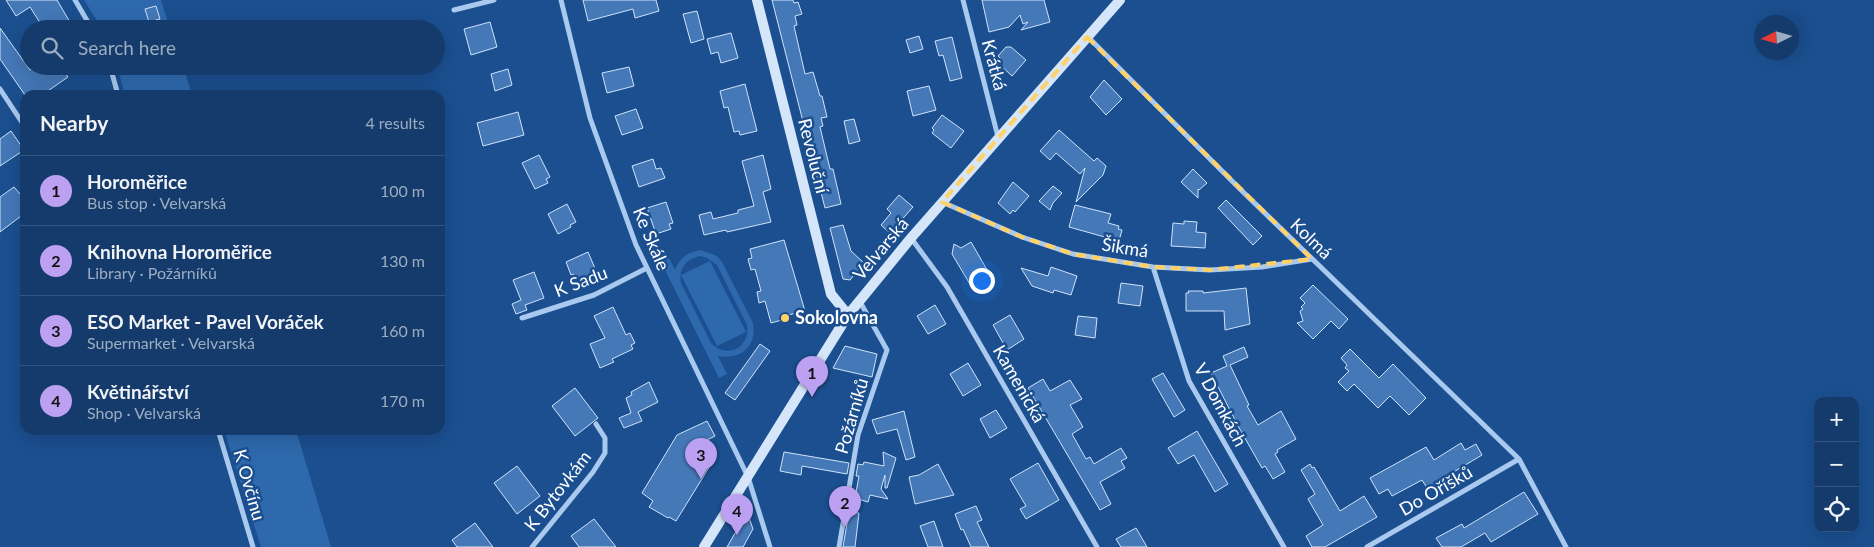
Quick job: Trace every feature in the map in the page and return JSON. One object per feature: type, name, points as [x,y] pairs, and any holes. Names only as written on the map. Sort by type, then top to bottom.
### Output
[{"type":"main road","name":"Revoluční","points":[[756,0],[831,294],[848,315]]},
{"type":"main road","name":"Velvarská","points":[[704,547],[859,300],[942,202],[1120,0]]},
{"type":"street","points":[[75,0],[87,20]]},
{"type":"street","points":[[454,10],[494,0]]},
{"type":"street","name":"Ke Skále","points":[[561,0],[590,118],[636,244],[748,477],[770,547]]},
{"type":"street","name":"Krátká","points":[[963,0],[998,138]]},
{"type":"street","name":"Kolmá","points":[[1087,37],[1312,259],[1519,459],[1566,547]]},
{"type":"street","points":[[112,75],[117,90]]},
{"type":"street","points":[[0,90],[20,120]]},
{"type":"street","name":"Šikmá","points":[[942,202],[1022,238],[1065,251],[1153,267],[1210,270],[1262,267],[1312,259]]},
{"type":"street","name":"Kamenická","points":[[911,238],[947,287],[1097,547]]},
{"type":"street","name":"V Domkách","points":[[1153,267],[1189,381],[1284,547]]},
{"type":"street","name":"K Sadu","points":[[522,318],[594,294],[647,268]]},
{"type":"street","name":"Požárníků","points":[[839,547],[858,434],[887,350],[859,300]]},
{"type":"street","name":"K Bytovkám","points":[[532,547],[593,472],[605,453],[605,438],[596,424]]},
{"type":"street","name":"K Ovčínu","points":[[219,435],[253,547]]},
{"type":"street","name":"Do Oříšků","points":[[1367,547],[1519,459]]},
{"type":"highlighted area","points":[[1087,37],[1312,259],[1210,270],[1153,267],[1073,254],[1022,237],[942,202]]},
{"type":"shaded area","points":[[84,0],[161,0],[167,20],[96,20]]},
{"type":"shaded area","points":[[119,75],[186,75],[190,90],[124,90]]},
{"type":"shaded area","points":[[701,250],[717,256],[722,262],[753,323],[752,339],[746,350],[734,356],[718,356],[727,374],[719,378],[659,258],[667,254],[675,270],[682,258]],"holes":[[[701,256],[717,265],[747,325],[747,333],[742,345],[730,351],[717,348],[711,343],[681,283],[682,268],[688,261]]]},
{"type":"shaded area","points":[[710,261],[746,332],[717,346],[681,275]]},
{"type":"shaded area","points":[[226,435],[297,435],[331,547],[261,547]]},
{"type":"building","points":[[6,0],[57,0],[69,20],[38,20],[30,7],[16,16]]},
{"type":"building","points":[[583,0],[656,0],[659,11],[635,18],[633,9],[588,21]]},
{"type":"building","points":[[772,0],[793,0],[794,3],[798,2],[802,14],[795,16],[797,25],[794,26],[805,74],[813,72],[820,96],[822,96],[827,117],[821,118],[823,126],[820,127],[841,204],[825,208]]},
{"type":"building","points":[[982,0],[1044,0],[1050,22],[1021,30],[1028,22],[1023,24],[1020,15],[1009,27],[989,32]]},
{"type":"building","points":[[156,6],[160,19],[148,20],[145,9]]},
{"type":"building","points":[[697,11],[704,39],[691,43],[683,14]]},
{"type":"building","points":[[490,22],[497,47],[471,55],[464,29]]},
{"type":"building","points":[[0,28],[20,56],[20,75],[67,75],[68,77],[49,90],[22,90],[0,59]]},
{"type":"building","points":[[731,33],[738,58],[721,63],[718,52],[711,54],[707,39]]},
{"type":"building","points":[[919,36],[923,49],[910,53],[906,40]]},
{"type":"building","points":[[952,37],[962,78],[950,81],[943,55],[939,56],[935,41]]},
{"type":"building","points":[[1006,47],[1011,47],[1026,60],[1012,76],[998,63],[1001,59],[998,56]]},
{"type":"building","points":[[629,67],[634,86],[607,93],[602,73]]},
{"type":"building","points":[[508,69],[512,85],[495,91],[491,74]]},
{"type":"building","points":[[1104,80],[1122,99],[1106,115],[1090,97]]},
{"type":"building","points":[[745,84],[757,131],[740,135],[739,131],[734,132],[728,107],[724,108],[720,91]]},
{"type":"building","points":[[929,86],[936,110],[913,116],[907,91]]},
{"type":"building","points":[[636,109],[643,128],[622,135],[615,116]]},
{"type":"building","points":[[518,112],[524,135],[483,146],[477,123]]},
{"type":"building","points":[[942,115],[964,131],[951,148],[932,133],[934,130],[932,128]]},
{"type":"building","points":[[854,119],[860,141],[849,144],[844,121]]},
{"type":"building","points":[[1059,130],[1094,161],[1097,158],[1106,166],[1103,175],[1076,202],[1085,168],[1080,174],[1056,153],[1050,160],[1040,151]]},
{"type":"building","points":[[11,131],[20,144],[20,153],[0,166],[0,139]]},
{"type":"building","points":[[539,155],[550,177],[546,179],[548,183],[535,189],[522,163]]},
{"type":"building","points":[[763,155],[771,189],[763,192],[771,222],[704,235],[699,215],[711,212],[713,219],[738,213],[738,210],[754,206],[742,161]]},
{"type":"building","points":[[653,159],[656,169],[661,168],[665,178],[639,187],[632,166]]},
{"type":"building","points":[[1193,169],[1207,183],[1198,189],[1198,198],[1181,182]]},
{"type":"building","points":[[1013,182],[1029,196],[1015,212],[1013,210],[1010,214],[998,203]]},
{"type":"building","points":[[1053,186],[1062,193],[1053,203],[1050,210],[1039,201]]},
{"type":"building","points":[[14,187],[20,194],[20,217],[0,232],[0,197]]},
{"type":"building","points":[[899,195],[913,207],[890,233],[881,225],[891,213],[887,209]]},
{"type":"building","points":[[1226,200],[1262,236],[1253,245],[1218,208]]},
{"type":"building","points":[[666,202],[673,223],[669,224],[671,229],[656,234],[647,208]]},
{"type":"building","points":[[567,204],[576,222],[558,234],[548,214]]},
{"type":"building","points":[[1075,205],[1111,214],[1108,223],[1119,226],[1118,229],[1122,230],[1119,241],[1069,227]]},
{"type":"building","points":[[1184,221],[1197,222],[1196,232],[1206,233],[1205,248],[1171,246],[1173,223],[1184,224]]},
{"type":"building","points":[[843,225],[851,251],[864,263],[850,280],[843,279],[830,228]]},
{"type":"building","points":[[784,240],[805,311],[788,315],[789,318],[771,323],[765,301],[759,303],[757,292],[761,291],[755,269],[751,270],[748,259],[752,258],[750,249]]},
{"type":"building","points":[[971,242],[990,275],[971,286],[952,254],[954,244],[961,248]]},
{"type":"building","points":[[588,252],[597,273],[580,281],[578,276],[575,278],[574,274],[571,275],[566,262]]},
{"type":"building","points":[[1051,267],[1077,276],[1071,295],[1054,290],[1053,293],[1032,286],[1021,268],[1048,276]]},
{"type":"building","points":[[534,272],[544,298],[525,305],[527,310],[516,314],[512,304],[521,300],[513,280]]},
{"type":"building","points":[[1121,283],[1143,286],[1140,306],[1118,303]]},
{"type":"building","points":[[1313,285],[1348,319],[1339,329],[1331,321],[1313,339],[1297,323],[1303,321],[1300,311],[1305,303],[1300,298]]},
{"type":"building","points":[[1246,288],[1250,324],[1225,330],[1224,311],[1186,311],[1186,293],[1189,293],[1188,291],[1203,291],[1203,293]]},
{"type":"building","points":[[935,305],[946,324],[928,334],[917,316]]},
{"type":"building","points":[[613,307],[626,335],[630,333],[635,343],[631,345],[633,349],[612,359],[614,362],[600,368],[590,344],[605,338],[594,316]]},
{"type":"building","points":[[1010,315],[1024,339],[1007,350],[993,325]]},
{"type":"building","points":[[1078,316],[1097,318],[1095,338],[1075,335]]},
{"type":"building","points":[[760,344],[770,351],[735,400],[725,393]]},
{"type":"building","points":[[845,346],[877,354],[872,377],[833,368]]},
{"type":"building","points":[[1244,347],[1248,357],[1230,365],[1249,405],[1247,406],[1258,425],[1281,411],[1296,439],[1277,450],[1278,452],[1275,454],[1285,472],[1273,479],[1265,466],[1262,468],[1211,373],[1227,366],[1223,356]]},
{"type":"building","points":[[1350,349],[1379,378],[1393,364],[1426,398],[1409,415],[1390,396],[1378,408],[1354,384],[1347,391],[1338,382],[1349,371],[1345,368],[1347,365],[1341,358]]},
{"type":"building","points":[[968,363],[981,385],[963,396],[950,374]]},
{"type":"building","points":[[1163,373],[1185,410],[1174,417],[1152,379]]},
{"type":"building","points":[[1043,379],[1050,391],[1070,380],[1082,399],[1070,405],[1083,427],[1072,434],[1086,459],[1090,457],[1094,464],[1121,448],[1127,458],[1121,461],[1125,468],[1100,482],[1111,504],[1100,510],[1028,388]]},
{"type":"building","points":[[649,382],[658,402],[638,412],[642,421],[624,428],[619,418],[631,413],[626,398],[632,395],[631,392]]},
{"type":"building","points":[[575,388],[598,418],[575,436],[552,406]]},
{"type":"building","points":[[996,410],[1007,428],[990,438],[980,419]]},
{"type":"building","points":[[904,411],[915,457],[906,460],[897,429],[877,434],[872,420]]},
{"type":"building","points":[[707,421],[715,436],[691,448],[713,461],[676,521],[649,507],[653,501],[642,493],[677,435]]},
{"type":"building","points":[[1197,431],[1228,484],[1215,492],[1194,455],[1178,464],[1168,448]]},
{"type":"building","points":[[1461,443],[1465,450],[1476,444],[1482,455],[1427,488],[1422,480],[1392,496],[1388,489],[1379,494],[1370,478],[1426,447],[1434,460]]},
{"type":"building","points":[[784,452],[849,463],[847,474],[802,466],[801,475],[780,471]]},
{"type":"building","points":[[883,452],[896,458],[887,488],[885,488],[885,475],[881,489],[888,499],[870,495],[868,502],[855,498],[859,476],[856,476],[858,464],[863,465],[864,462],[884,466]]},
{"type":"building","points":[[1038,463],[1059,500],[1026,519],[1020,509],[1026,506],[1010,479]]},
{"type":"building","points":[[938,464],[954,495],[915,504],[909,477],[919,475]]},
{"type":"building","points":[[1310,464],[1312,468],[1314,467],[1340,511],[1364,496],[1377,517],[1325,547],[1312,547],[1306,536],[1323,525],[1308,499],[1315,494],[1301,470]]},
{"type":"building","points":[[517,466],[540,496],[517,514],[494,483]]},
{"type":"building","points":[[1524,492],[1538,514],[1491,542],[1485,533],[1461,547],[1442,547],[1436,538],[1462,524],[1464,528]]},
{"type":"building","points":[[976,506],[982,520],[977,522],[989,547],[971,547],[963,529],[961,530],[955,514]]},
{"type":"building","points":[[747,512],[753,529],[743,547],[727,547]]},
{"type":"building","points":[[849,512],[859,513],[855,547],[843,547]]},
{"type":"building","points":[[594,519],[616,547],[579,547],[571,536]]},
{"type":"building","points":[[934,521],[943,547],[928,547],[920,526]]},
{"type":"building","points":[[475,523],[493,547],[457,547],[452,540]]},
{"type":"building","points":[[1136,528],[1147,547],[1121,547],[1116,539]]},
{"type":"place","name":"Sokolovna","points":[[785,318]]},
{"type":"place","name":"Horoměřice","points":[[812,397]]},
{"type":"place","name":"ESO Market - Pavel Voráček","points":[[701,479]]},
{"type":"place","name":"Knihovna Horoměřice","points":[[845,527]]},
{"type":"place","name":"Květinářství","points":[[737,535]]}]
